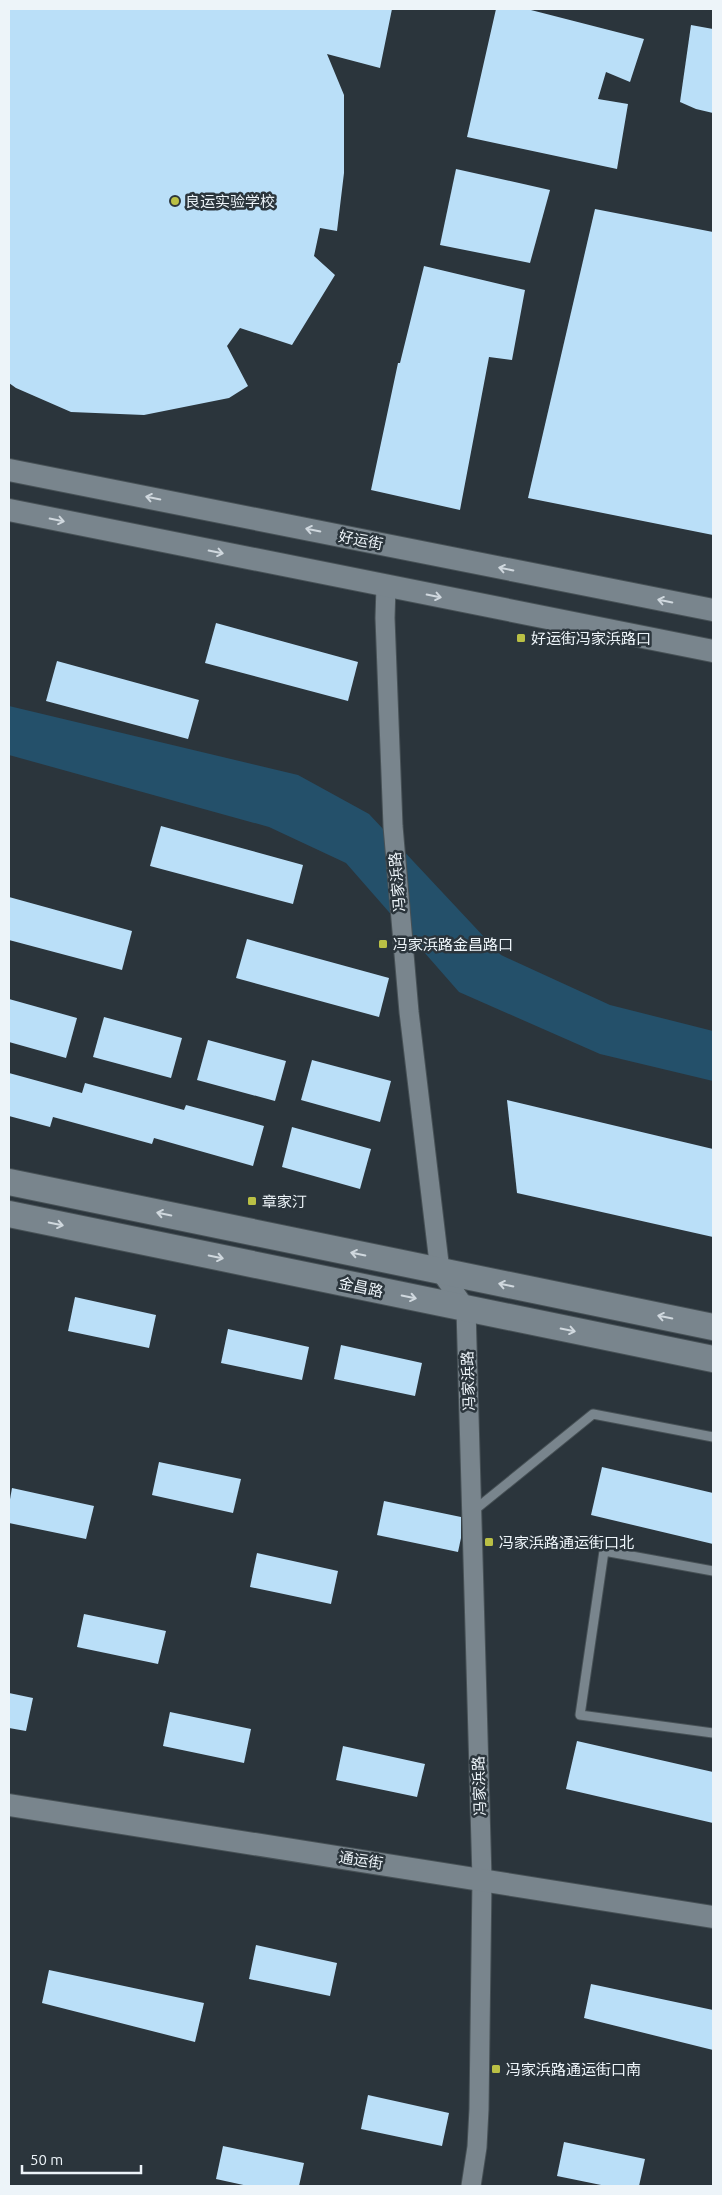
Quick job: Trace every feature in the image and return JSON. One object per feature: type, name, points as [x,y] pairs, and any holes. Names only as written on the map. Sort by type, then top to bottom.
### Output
[{"type":"main road","name":"金昌路","points":[[9,1182],[713,1327]]},
{"type":"main road","name":"金昌路","points":[[9,1214],[713,1359]]},
{"type":"street","name":"好运街","points":[[9,470],[713,610]]},
{"type":"street","points":[[9,510],[713,651]]},
{"type":"street","name":"冯家浜路","points":[[386,586],[385,618],[393,826],[401,930],[440,1271],[466,1309],[482,1879],[481,2058],[477,2147],[471,2186]]},
{"type":"street","name":"通运街","points":[[9,1805],[713,1917]]},
{"type":"lane","points":[[471,1512],[592,1414],[713,1437]]},
{"type":"lane","points":[[713,1570],[604,1551],[580,1715],[713,1732]]},
{"type":"water","points":[[9,706],[298,775],[369,814],[501,955],[610,1005],[713,1031],[713,1081],[600,1054],[459,992],[346,863],[269,827],[9,755]]},
{"type":"building","name":"良运实验学校","points":[[9,9],[392,9],[380,68],[327,54],[344,95],[344,173],[337,231],[320,228],[314,256],[335,275],[292,345],[240,328],[227,346],[248,386],[229,398],[144,415],[71,412],[16,388],[9,383]]},
{"type":"building","points":[[496,9],[527,9],[644,39],[630,82],[606,72],[598,99],[628,104],[617,169],[467,137]]},
{"type":"building","points":[[691,25],[713,29],[713,113],[696,109],[680,102]]},
{"type":"building","points":[[456,169],[550,190],[530,263],[440,245]]},
{"type":"building","points":[[595,209],[713,232],[713,535],[528,498]]},
{"type":"building","points":[[424,266],[525,290],[512,360],[489,357],[460,510],[371,490],[398,363],[400,363]]},
{"type":"building","points":[[216,623],[358,662],[348,701],[205,663]]},
{"type":"building","points":[[57,661],[199,700],[188,739],[46,701]]},
{"type":"building","points":[[161,826],[303,865],[293,904],[150,866]]},
{"type":"building","points":[[9,897],[132,931],[122,970],[9,940]]},
{"type":"building","points":[[247,939],[389,978],[379,1017],[236,978]]},
{"type":"building","points":[[9,999],[77,1018],[66,1058],[9,1042]]},
{"type":"building","points":[[104,1017],[182,1038],[171,1078],[93,1057]]},
{"type":"building","points":[[208,1040],[286,1061],[275,1101],[197,1080]]},
{"type":"building","points":[[312,1060],[391,1081],[380,1122],[301,1100]]},
{"type":"building","points":[[9,1073],[82,1093],[85,1083],[184,1110],[186,1105],[264,1126],[253,1166],[154,1138],[152,1144],[53,1117],[50,1127],[9,1116]]},
{"type":"building","points":[[507,1100],[713,1149],[713,1237],[517,1193]]},
{"type":"building","points":[[292,1127],[371,1149],[360,1189],[282,1167]]},
{"type":"building","points":[[75,1297],[156,1315],[149,1348],[68,1331]]},
{"type":"building","points":[[228,1329],[309,1347],[302,1380],[221,1363]]},
{"type":"building","points":[[341,1345],[422,1363],[415,1396],[334,1379]]},
{"type":"building","points":[[159,1462],[241,1479],[233,1513],[152,1495]]},
{"type":"building","points":[[602,1467],[713,1493],[713,1544],[591,1515]]},
{"type":"building","points":[[12,1488],[94,1506],[86,1539],[9,1523],[9,1505]]},
{"type":"building","points":[[384,1501],[461,1517],[461,1538],[458,1552],[377,1535]]},
{"type":"building","points":[[257,1553],[338,1571],[331,1604],[250,1587]]},
{"type":"building","points":[[84,1614],[166,1631],[158,1664],[77,1647]]},
{"type":"building","points":[[9,1693],[33,1698],[26,1731],[9,1728]]},
{"type":"building","points":[[170,1712],[251,1729],[244,1763],[163,1746]]},
{"type":"building","points":[[577,1741],[713,1772],[713,1823],[566,1789]]},
{"type":"building","points":[[343,1746],[425,1764],[417,1797],[336,1780]]},
{"type":"building","points":[[256,1945],[337,1963],[330,1996],[249,1979]]},
{"type":"building","points":[[49,1970],[204,2003],[195,2042],[42,2003]]},
{"type":"building","points":[[591,1984],[713,2010],[713,2050],[584,2018]]},
{"type":"building","points":[[368,2095],[449,2113],[442,2146],[361,2129]]},
{"type":"building","points":[[564,2142],[645,2159],[639,2186],[606,2186],[557,2176]]},
{"type":"building","points":[[223,2146],[304,2163],[299,2186],[248,2186],[216,2179]]},
{"type":"place","name":"良运实验学校","points":[[175,201]]},
{"type":"place","name":"好运街冯家浜路口","points":[[521,638]]},
{"type":"place","name":"冯家浜路金昌路口","points":[[383,944]]},
{"type":"place","name":"章家汀","points":[[252,1201]]},
{"type":"place","name":"冯家浜路通运街口北","points":[[489,1542]]},
{"type":"place","name":"冯家浜路通运街口南","points":[[496,2069]]}]
